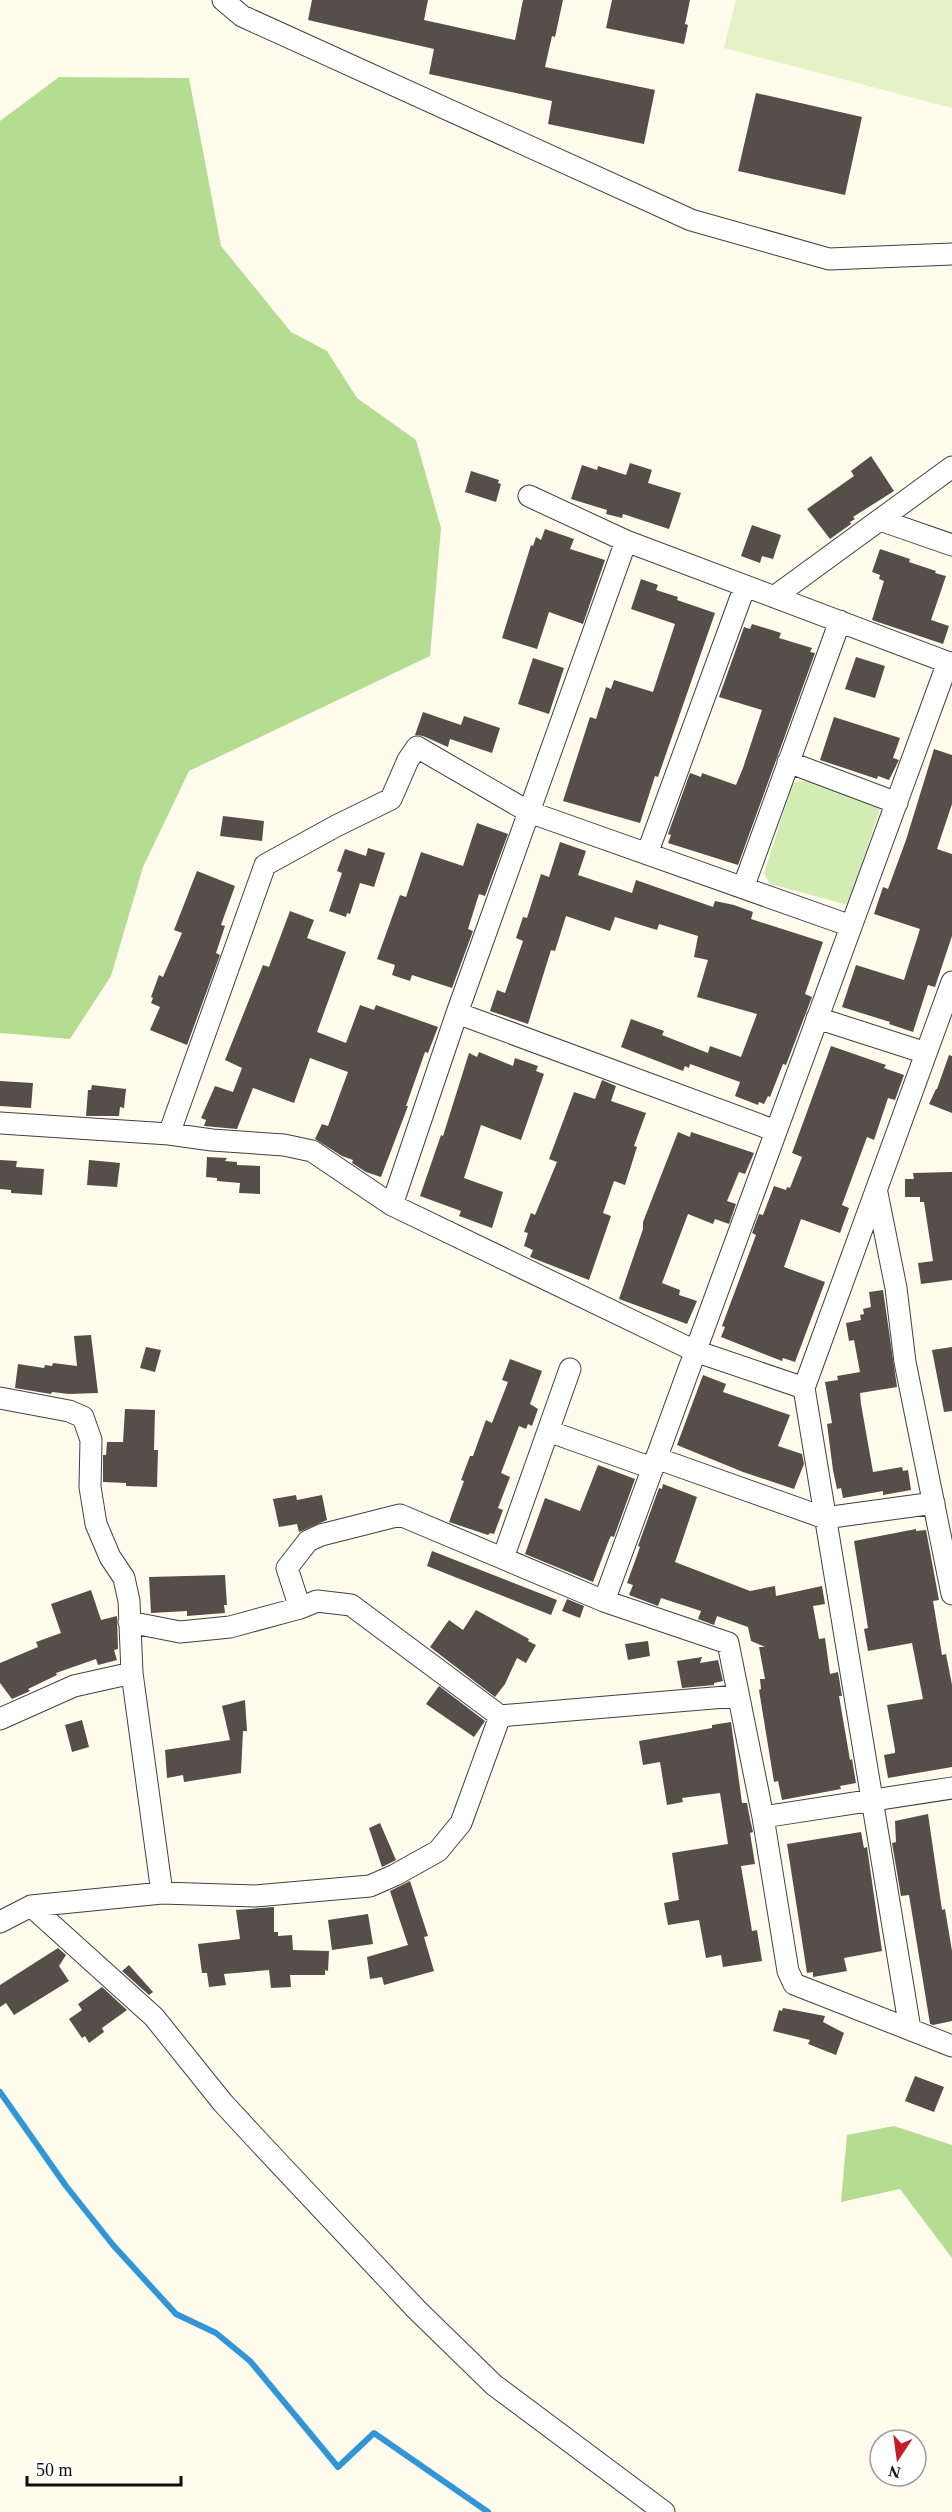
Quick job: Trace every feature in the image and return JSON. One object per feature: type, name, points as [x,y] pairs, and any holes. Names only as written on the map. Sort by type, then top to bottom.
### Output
[{"type":"street","points":[[223,0],[242,16],[691,220],[829,259],[952,254]]},
{"type":"street","points":[[774,597],[952,467]]},
{"type":"street","points":[[529,496],[626,541],[950,663],[851,926],[604,1601]]},
{"type":"street","points":[[880,520],[952,545]]},
{"type":"street","points":[[392,1205],[457,1013],[626,541]]},
{"type":"street","points":[[647,854],[745,586]]},
{"type":"street","points":[[743,888],[840,621]]},
{"type":"street","points":[[170,1134],[265,865],[391,799],[408,760],[417,747],[529,812],[851,926]]},
{"type":"street","points":[[789,762],[897,803]]},
{"type":"street","points":[[910,2030],[804,1388],[952,982]]},
{"type":"street","points":[[457,1013],[776,1131]]},
{"type":"street","points":[[818,1018],[926,1053]]},
{"type":"street","points":[[0,1123],[284,1144],[312,1151],[392,1205],[695,1351],[804,1388]]},
{"type":"street","points":[[877,1192],[896,1288],[905,1362],[952,1594]]},
{"type":"street","points":[[503,1558],[570,1369]]},
{"type":"street","points":[[0,1398],[69,1411],[83,1417],[92,1440],[90,1487],[96,1524],[110,1557],[124,1578],[129,1601],[132,1673],[162,1893]]},
{"type":"street","points":[[548,1431],[825,1518],[934,1503]]},
{"type":"street","points":[[300,1608],[286,1568],[308,1541],[334,1530],[400,1515],[604,1601],[728,1643],[763,1817],[788,1971],[794,1984],[952,2046]]},
{"type":"street","points":[[129,1622],[180,1632],[230,1627],[300,1608],[317,1601],[351,1605],[500,1716],[737,1696]]},
{"type":"street","points":[[0,1719],[74,1686],[132,1673]]},
{"type":"street","points":[[0,1922],[31,1906],[162,1893],[255,1896],[370,1886],[438,1851],[461,1823],[500,1716]]},
{"type":"street","points":[[763,1817],[952,1788]]},
{"type":"street","points":[[31,1906],[154,2017],[231,2111],[417,2310],[494,2385],[664,2512]]},
{"type":"green space","points":[[736,0],[952,0],[952,108],[724,48]]},
{"type":"green space","points":[[59,77],[189,78],[221,246],[291,332],[327,351],[357,398],[416,440],[441,528],[430,656],[189,771],[143,867],[111,976],[70,1039],[0,1033],[0,121]]},
{"type":"green space","points":[[809,780],[880,809],[848,905],[770,884],[764,873],[793,783]]},
{"type":"green space","points":[[894,2126],[952,2145],[952,2258],[900,2189],[841,2202],[847,2135]]},
{"type":"building","points":[[312,0],[428,0],[424,20],[515,40],[523,0],[563,0],[555,37],[552,36],[545,67],[655,90],[644,144],[548,124],[552,101],[429,74],[434,49],[308,20]]},
{"type":"building","points":[[612,0],[690,0],[684,44],[606,28]]},
{"type":"building","points":[[756,93],[862,117],[845,195],[738,171]]},
{"type":"building","points":[[871,456],[894,491],[853,517],[855,519],[850,522],[851,524],[830,539],[807,509],[854,476],[851,471]]},
{"type":"building","points":[[630,463],[652,470],[648,483],[681,493],[669,529],[623,514],[622,518],[606,514],[607,510],[571,499],[582,465],[597,470],[598,466],[626,475]]},
{"type":"building","points":[[471,471],[499,480],[498,483],[501,484],[496,502],[465,492]]},
{"type":"building","points":[[752,525],[781,535],[773,559],[762,556],[760,563],[741,556]]},
{"type":"building","points":[[545,529],[574,539],[570,549],[605,560],[583,624],[549,612],[537,649],[502,638],[531,545],[533,546],[536,537],[541,540]]},
{"type":"building","points":[[880,549],[910,559],[909,562],[946,576],[931,620],[949,626],[943,644],[872,620],[884,581],[879,579],[880,575],[872,572]]},
{"type":"building","points":[[641,579],[658,585],[656,590],[678,597],[677,600],[715,613],[640,823],[563,801],[590,717],[596,719],[606,687],[611,689],[614,680],[653,692],[675,624],[631,609]]},
{"type":"building","points":[[752,624],[781,633],[779,638],[812,648],[810,652],[815,653],[738,865],[668,843],[671,835],[668,834],[690,773],[701,777],[702,773],[736,785],[743,768],[762,710],[719,697],[744,627],[750,629]]},
{"type":"building","points":[[856,657],[885,666],[875,698],[845,689]]},
{"type":"building","points":[[533,658],[564,668],[549,714],[518,704]]},
{"type":"building","points":[[423,712],[461,725],[464,716],[500,728],[492,753],[450,739],[448,747],[415,735]]},
{"type":"building","points":[[834,717],[900,738],[893,758],[899,760],[889,780],[878,776],[877,779],[820,760]]},
{"type":"building","points":[[934,749],[952,755],[952,804],[937,849],[952,854],[952,936],[935,987],[928,985],[913,1032],[842,1007],[856,965],[904,980],[920,929],[874,914],[883,887],[888,889],[906,840]]},
{"type":"building","points":[[223,816],[264,821],[262,841],[220,836]]},
{"type":"building","points":[[477,823],[508,834],[485,896],[479,894],[468,929],[473,931],[452,988],[412,975],[410,981],[392,975],[395,965],[377,959],[400,895],[406,897],[421,852],[463,866]]},
{"type":"building","points":[[560,842],[586,851],[578,875],[632,893],[636,880],[713,907],[715,901],[734,905],[753,912],[751,919],[823,942],[805,994],[812,997],[786,1065],[783,1064],[770,1097],[768,1096],[764,1104],[759,1102],[758,1105],[735,1096],[740,1082],[690,1064],[689,1068],[685,1066],[683,1071],[621,1047],[631,1019],[664,1031],[662,1035],[708,1053],[710,1046],[741,1057],[757,1014],[697,997],[708,960],[694,957],[698,936],[659,924],[657,930],[615,917],[610,931],[566,916],[555,951],[551,950],[528,1024],[490,1011],[497,990],[505,993],[523,941],[516,938],[523,917],[527,918],[541,874],[549,877]]},
{"type":"building","points":[[368,848],[385,853],[374,887],[360,883],[350,914],[347,913],[346,917],[329,911],[342,873],[337,871],[345,849],[366,856]]},
{"type":"building","points":[[197,871],[235,886],[221,925],[225,926],[216,953],[220,955],[187,1045],[150,1030],[160,1007],[151,1003],[153,998],[151,997],[159,975],[163,977],[182,933],[174,930]]},
{"type":"building","points":[[290,911],[314,920],[307,938],[346,952],[317,1032],[346,1043],[360,1005],[374,1010],[376,1005],[438,1027],[428,1053],[425,1052],[406,1106],[408,1106],[381,1177],[366,1172],[352,1163],[353,1160],[342,1156],[315,1139],[322,1124],[328,1126],[348,1072],[310,1058],[294,1103],[253,1088],[237,1129],[204,1126],[206,1120],[201,1118],[215,1086],[233,1092],[242,1068],[225,1060],[263,965],[269,967]]},
{"type":"building","points":[[831,1046],[886,1065],[884,1068],[904,1075],[895,1100],[888,1098],[874,1140],[867,1137],[842,1205],[849,1208],[840,1233],[801,1219],[784,1267],[825,1282],[795,1362],[783,1358],[782,1361],[721,1337],[725,1327],[722,1326],[756,1235],[752,1233],[759,1214],[763,1215],[774,1186],[786,1190],[787,1187],[790,1188],[802,1157],[792,1153]]},
{"type":"building","points":[[479,1052],[513,1066],[515,1058],[538,1066],[536,1071],[544,1074],[521,1140],[481,1125],[464,1178],[503,1192],[492,1228],[459,1216],[461,1211],[420,1196],[441,1135],[443,1136],[469,1053],[477,1057]]},
{"type":"building","points":[[949,1055],[952,1056],[952,1113],[929,1104]]},
{"type":"building","points":[[602,1080],[616,1086],[611,1101],[646,1113],[634,1146],[637,1147],[625,1185],[614,1181],[603,1213],[611,1216],[589,1280],[530,1257],[533,1250],[524,1246],[528,1233],[524,1232],[531,1213],[535,1215],[557,1162],[549,1159],[574,1092],[595,1099]]},
{"type":"building","points":[[0,1081],[33,1083],[31,1108],[0,1106]]},
{"type":"building","points":[[92,1085],[126,1089],[124,1108],[120,1107],[119,1116],[86,1116],[88,1090],[91,1090]]},
{"type":"building","points":[[678,1132],[690,1137],[691,1132],[754,1153],[745,1174],[739,1172],[727,1201],[736,1204],[729,1224],[715,1219],[713,1224],[688,1214],[662,1283],[680,1290],[679,1295],[697,1301],[687,1324],[619,1299],[643,1229],[643,1222]]},
{"type":"building","points":[[207,1157],[227,1158],[225,1161],[237,1162],[237,1165],[260,1166],[260,1194],[239,1193],[240,1183],[217,1181],[217,1178],[206,1177]]},
{"type":"building","points":[[0,1160],[17,1161],[16,1167],[44,1169],[42,1195],[11,1193],[11,1190],[0,1189]]},
{"type":"building","points":[[89,1160],[120,1163],[117,1187],[87,1185]]},
{"type":"building","points":[[952,1172],[952,1280],[921,1284],[918,1263],[933,1261],[924,1202],[920,1202],[920,1197],[905,1197],[905,1179],[914,1179],[913,1173]]},
{"type":"building","points":[[883,1290],[897,1387],[860,1393],[861,1404],[873,1472],[902,1467],[903,1471],[908,1470],[911,1490],[883,1495],[883,1491],[843,1498],[841,1488],[837,1489],[833,1470],[827,1424],[832,1423],[825,1382],[838,1380],[837,1376],[860,1372],[854,1340],[849,1341],[846,1323],[861,1320],[860,1315],[864,1314],[863,1309],[871,1307],[869,1292]]},
{"type":"building","points":[[91,1335],[98,1393],[52,1392],[51,1394],[15,1388],[18,1364],[44,1368],[45,1365],[52,1366],[53,1363],[77,1366],[74,1336]]},
{"type":"building","points":[[146,1347],[161,1350],[155,1372],[140,1368]]},
{"type":"building","points":[[952,1347],[952,1411],[944,1412],[932,1350]]},
{"type":"building","points":[[510,1359],[542,1371],[530,1404],[538,1409],[532,1426],[528,1424],[526,1429],[519,1426],[501,1473],[510,1477],[498,1508],[503,1510],[494,1534],[488,1535],[449,1522],[464,1481],[461,1480],[470,1456],[473,1456],[486,1420],[492,1423],[508,1382],[502,1380]]},
{"type":"building","points":[[703,1375],[726,1384],[723,1392],[790,1415],[778,1446],[802,1454],[804,1464],[794,1489],[743,1472],[677,1445]]},
{"type":"building","points":[[125,1409],[155,1410],[154,1450],[158,1450],[157,1487],[126,1486],[126,1483],[103,1482],[103,1455],[106,1455],[107,1442],[123,1442]]},
{"type":"building","points":[[598,1465],[635,1479],[614,1537],[611,1536],[609,1540],[593,1582],[525,1554],[545,1498],[580,1511]]},
{"type":"building","points":[[663,1484],[697,1497],[675,1562],[750,1591],[775,1586],[776,1596],[822,1586],[825,1604],[813,1606],[819,1639],[825,1638],[830,1674],[838,1672],[842,1696],[839,1696],[856,1783],[840,1786],[841,1789],[782,1800],[778,1781],[774,1782],[759,1690],[761,1689],[760,1679],[765,1679],[759,1647],[765,1647],[751,1641],[748,1627],[717,1616],[714,1625],[698,1619],[701,1611],[661,1598],[658,1606],[629,1595],[633,1585],[627,1583],[640,1547],[638,1546],[659,1488],[662,1489]]},
{"type":"building","points":[[296,1495],[297,1500],[322,1495],[327,1520],[299,1532],[297,1524],[279,1527],[273,1499]]},
{"type":"building","points":[[916,1529],[916,1531],[926,1530],[939,1600],[933,1601],[942,1655],[946,1654],[952,1685],[952,1767],[888,1778],[884,1755],[895,1753],[895,1750],[887,1705],[923,1699],[912,1643],[868,1651],[864,1629],[868,1628],[854,1541]]},
{"type":"building","points":[[432,1551],[557,1600],[551,1615],[427,1566]]},
{"type":"building","points":[[225,1575],[227,1605],[224,1605],[225,1613],[187,1616],[187,1611],[151,1613],[149,1577]]},
{"type":"building","points":[[91,1590],[101,1620],[117,1616],[118,1649],[114,1650],[117,1660],[98,1665],[96,1659],[56,1673],[57,1675],[28,1689],[30,1691],[12,1699],[0,1683],[0,1663],[38,1647],[36,1642],[61,1633],[51,1604]]},
{"type":"building","points":[[567,1599],[584,1606],[580,1618],[562,1611]]},
{"type":"building","points":[[476,1610],[536,1645],[526,1663],[517,1658],[505,1684],[495,1697],[430,1647],[449,1620],[463,1630]]},
{"type":"building","points":[[648,1641],[650,1656],[628,1660],[625,1644]]},
{"type":"building","points":[[702,1657],[700,1663],[718,1660],[723,1681],[714,1683],[714,1685],[682,1688],[677,1661]]},
{"type":"building","points":[[439,1686],[485,1721],[474,1737],[426,1704]]},
{"type":"building","points":[[245,1700],[247,1731],[243,1731],[241,1773],[184,1782],[183,1775],[167,1778],[165,1750],[230,1740],[222,1706]]},
{"type":"building","points":[[82,1720],[89,1747],[72,1752],[65,1725]]},
{"type":"building","points":[[731,1722],[742,1803],[747,1803],[753,1832],[750,1833],[755,1864],[741,1866],[752,1931],[757,1930],[762,1961],[723,1967],[721,1955],[706,1958],[699,1920],[668,1925],[664,1903],[679,1900],[672,1853],[728,1844],[720,1793],[682,1798],[683,1802],[667,1805],[660,1762],[643,1765],[639,1741],[712,1728],[712,1725]]},
{"type":"building","points":[[928,1814],[942,1910],[945,1909],[952,1951],[952,2021],[933,2025],[930,2024],[909,1895],[901,1896],[892,1843],[896,1842],[895,1821]]},
{"type":"building","points":[[380,1823],[396,1860],[382,1867],[369,1828]]},
{"type":"building","points":[[861,1832],[864,1848],[867,1847],[882,1951],[844,1958],[847,1971],[813,1977],[813,1972],[807,1973],[787,1844]]},
{"type":"building","points":[[410,1881],[428,1936],[424,1937],[434,1971],[384,1985],[382,1977],[370,1979],[367,1957],[408,1945],[390,1891]]},
{"type":"building","points":[[274,1907],[274,1932],[278,1932],[278,1936],[292,1935],[293,1950],[329,1951],[328,1971],[325,1970],[325,1975],[290,1975],[291,1987],[271,1988],[269,1970],[224,1974],[226,1985],[209,1987],[207,1973],[202,1973],[198,1944],[240,1939],[236,1910]]},
{"type":"building","points":[[368,1914],[373,1944],[332,1950],[328,1920]]},
{"type":"building","points":[[58,1948],[66,1955],[59,1966],[69,1981],[14,2015],[6,2003],[0,2007],[0,1985]]},
{"type":"building","points":[[129,1965],[153,1992],[149,1995],[122,1971]]},
{"type":"building","points":[[102,1987],[127,2010],[102,2028],[104,2032],[89,2043],[85,2036],[82,2038],[69,2019],[82,2010],[78,2004]]},
{"type":"building","points":[[783,2008],[825,2016],[823,2022],[844,2033],[836,2055],[808,2044],[810,2040],[773,2031],[779,2010],[782,2011]]},
{"type":"building","points":[[915,2076],[944,2087],[934,2112],[905,2101]]},
{"type":"waterway","points":[[0,2092],[66,2186],[113,2245],[176,2314],[216,2333],[250,2361],[338,2467],[374,2433],[488,2512]]}]
